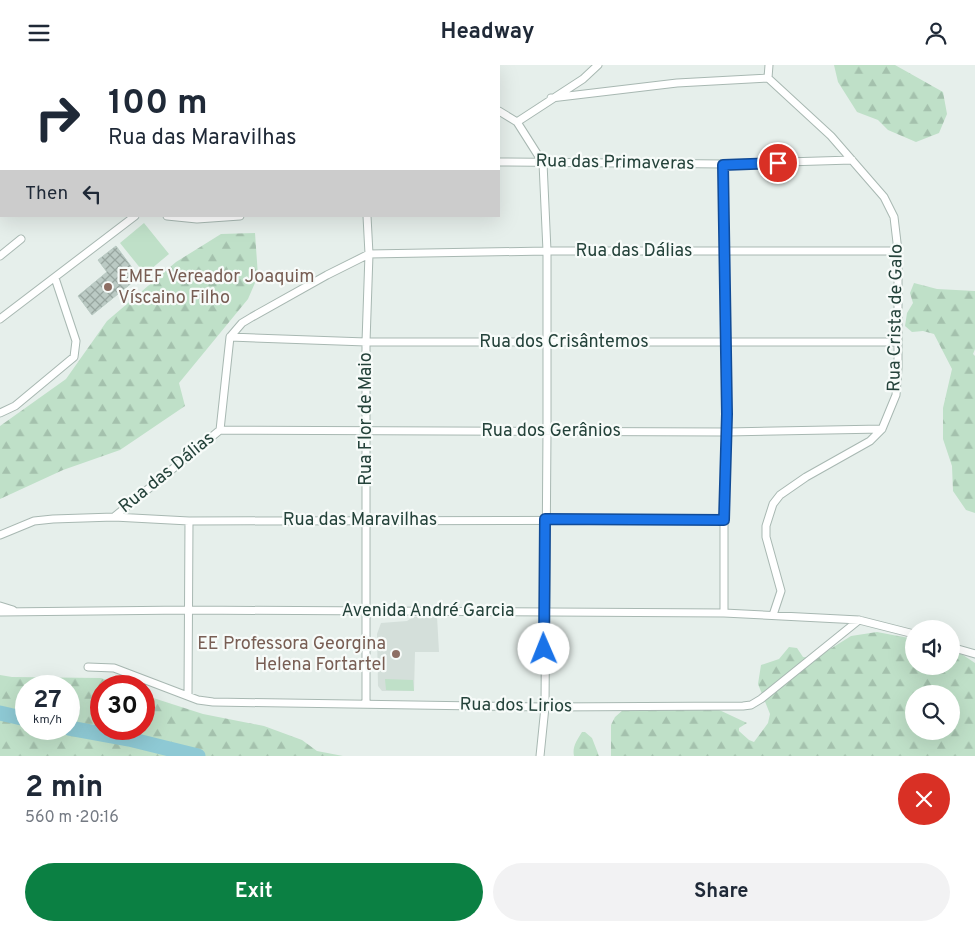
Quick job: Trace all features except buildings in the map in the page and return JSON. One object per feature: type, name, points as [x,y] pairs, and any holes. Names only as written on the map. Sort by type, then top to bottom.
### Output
[{"type":"street","points":[[518,121],[550,98],[583,79],[598,65]]},
{"type":"street","points":[[550,98],[677,83],[768,78],[769,65]]},
{"type":"street","name":"Rua Crista de Galo","points":[[768,78],[810,115],[884,197],[891,209],[897,229],[898,251],[896,395],[882,429],[861,448],[788,489],[773,504],[766,526],[766,537],[781,591],[773,615]]},
{"type":"street","points":[[500,112],[518,121],[543,163],[547,251],[547,431],[544,611],[545,707],[540,756]]},
{"type":"street","name":"Rua das Primaveras","points":[[500,162],[723,165],[852,160]]},
{"type":"street","points":[[723,165],[726,252],[727,432],[724,520],[724,613]]},
{"type":"street","points":[[0,319],[134,217]]},
{"type":"street","points":[[177,217],[197,219],[216,217]]},
{"type":"street","points":[[220,430],[230,337],[242,323],[252,317],[369,254],[368,217]]},
{"type":"street","points":[[0,257],[21,239]]},
{"type":"street","name":"Rua das Dálias","points":[[369,254],[547,251],[898,251]]},
{"type":"street","name":"Rua Flor de Maio","points":[[366,705],[366,342],[369,254]]},
{"type":"street","points":[[0,413],[15,406],[74,357],[76,348],[74,333],[55,278]]},
{"type":"street","name":"Rua dos Crisântemos","points":[[230,337],[366,342],[898,342]]},
{"type":"street","name":"Rua dos Gerânios","points":[[220,430],[727,432],[882,429]]},
{"type":"street","name":"Rua das Dálias","points":[[114,517],[220,430]]},
{"type":"street","name":"Rua das Maravilhas","points":[[0,535],[34,521],[114,517],[188,521],[366,519],[724,520]]},
{"type":"street","points":[[188,521],[188,695]]},
{"type":"street","points":[[0,605],[21,612]]},
{"type":"street","name":"Avenida André Garcia","points":[[0,612],[188,610],[724,613],[858,620],[905,632]]},
{"type":"street","name":"Rua dos Lirios","points":[[88,667],[114,668],[213,703],[545,707],[751,705],[858,620]]},
{"type":"street","points":[[960,650],[975,654]]},
{"type":"shaded area","name":"EE Professora Georgina Helena Fortartel","points":[[437,616],[439,652],[415,652],[414,691],[382,691],[378,686],[377,634],[381,623],[407,621],[413,617]]},
{"type":"green space","points":[[834,65],[895,65],[943,92],[947,114],[939,133],[916,142],[888,130],[878,120],[857,112],[838,82]]},
{"type":"green space","points":[[144,223],[169,254],[145,274],[120,243]]},
{"type":"green space","points":[[255,233],[258,276],[248,299],[179,383],[185,406],[120,450],[63,470],[0,499],[0,426],[66,379],[107,321],[176,262],[221,234]]},
{"type":"green space","points":[[914,283],[937,289],[975,291],[975,349],[973,354],[975,356],[975,513],[966,510],[953,491],[952,466],[943,439],[943,408],[952,369],[934,334],[923,331],[912,332],[905,326],[907,313],[913,303],[910,293]]},
{"type":"green space","points":[[877,632],[905,637],[905,675],[960,675],[960,654],[975,663],[975,756],[611,756],[611,725],[615,717],[623,710],[638,706],[715,708],[747,723],[739,728],[739,731],[754,742],[768,723],[770,714],[758,684],[761,665],[779,659],[789,647],[797,648],[803,657],[811,658],[827,651],[851,636]]},
{"type":"green space","points":[[0,675],[15,677],[15,740],[80,740],[80,678],[90,678],[90,740],[155,740],[155,699],[203,714],[264,726],[302,740],[317,751],[343,756],[0,756]]},
{"type":"green space","points":[[385,679],[413,680],[414,691],[386,690]]},
{"type":"green space","points":[[582,732],[585,732],[592,738],[599,756],[574,756],[574,747]]},
{"type":"waterway","points":[[0,713],[15,716]]},
{"type":"waterway","points":[[80,730],[129,739],[198,756]]},
{"type":"place","name":"EMEF Vereador Joaquim Víscaino Filho","points":[[108,287]]},
{"type":"place","name":"EE Professora Georgina Helena Fortartel","points":[[396,654]]},
{"type":"route","points":[[544,649],[545,519],[724,520],[727,414],[726,252],[723,165],[778,163]]}]
